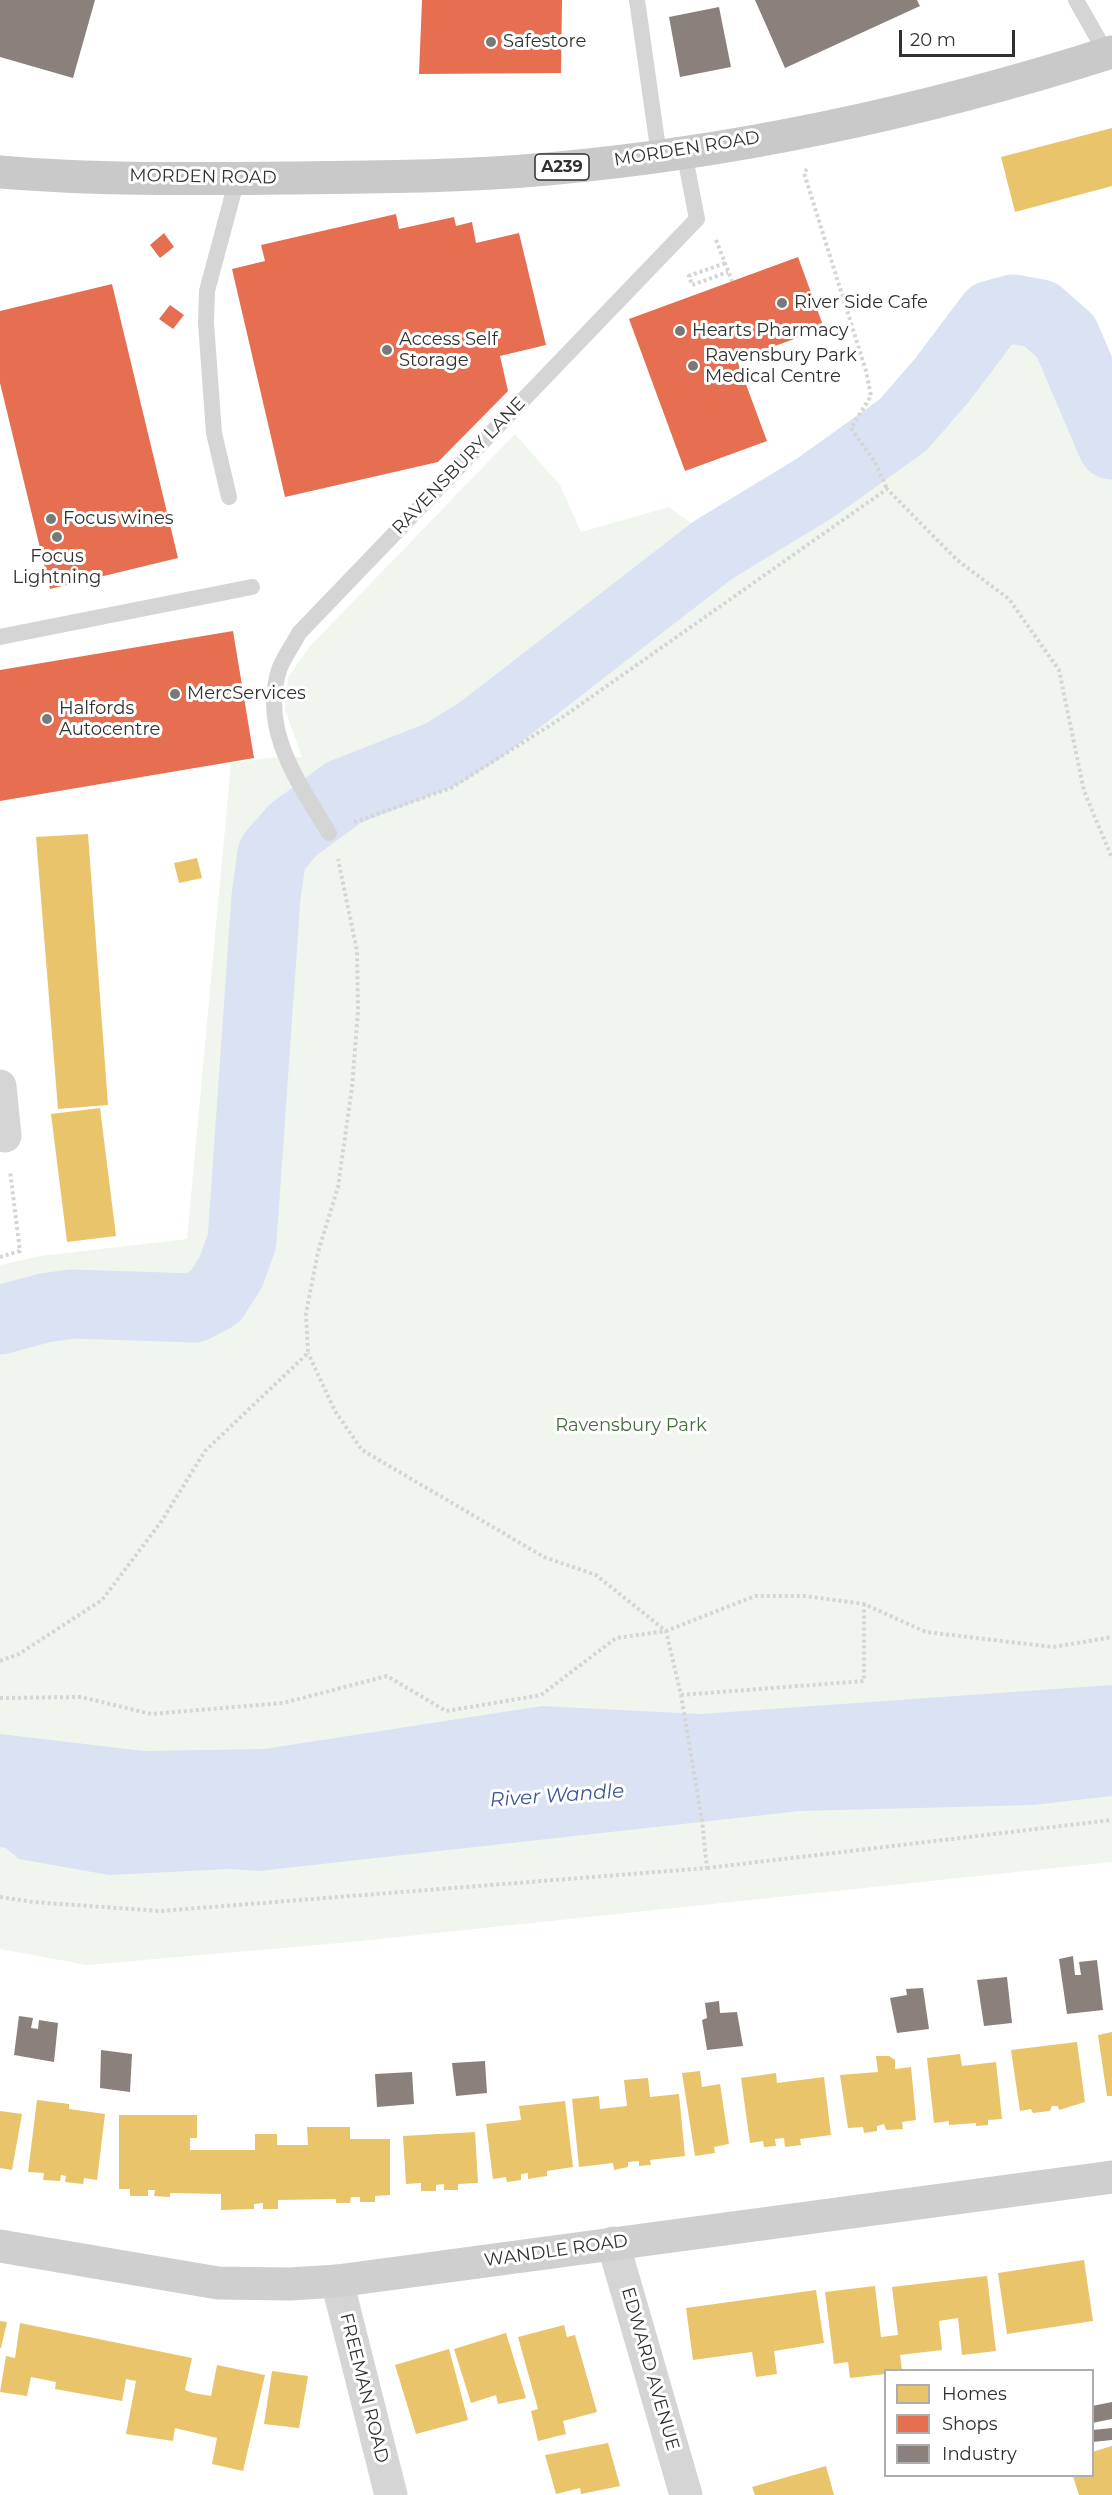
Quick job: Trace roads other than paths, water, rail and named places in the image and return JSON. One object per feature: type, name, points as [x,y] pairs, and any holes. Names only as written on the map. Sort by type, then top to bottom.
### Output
[{"type":"main road","name":"MORDEN ROAD","points":[[0,172],[237,179],[447,175],[548,169],[672,154],[839,124],[936,102],[1109,52]]},
{"type":"street","points":[[0,1086],[6,1136]]},
{"type":"street","name":"WANDLE ROAD","points":[[0,2246],[218,2283],[290,2284],[337,2281],[1112,2177]]},
{"type":"street","name":"EDWARD AVENUE","points":[[613,2243],[686,2495]]},
{"type":"street","name":"FREEMAN ROAD","points":[[337,2281],[392,2495]]},
{"type":"lane","points":[[637,0],[672,154]]},
{"type":"lane","points":[[1076,0],[1109,52]]},
{"type":"lane","name":"RAVENSBURY LANE","points":[[329,832],[282,753],[273,715],[279,670],[299,633],[697,219],[672,154]]},
{"type":"lane","points":[[229,497],[214,434],[207,291],[237,179]]},
{"type":"lane","points":[[0,637],[252,587]]},
{"type":"water","name":"River Wandle","points":[[1112,1685],[1112,1796],[1033,1805],[800,1811],[259,1871],[230,1869],[109,1875],[19,1859],[6,1848],[0,1847],[0,1734],[144,1751],[264,1749],[542,1706],[700,1714]]},
{"type":"waterway","points":[[0,1320],[44,1308],[72,1304],[194,1308],[215,1297],[231,1272],[242,1241],[266,897],[272,854],[293,830],[343,793],[442,754],[479,731],[713,550],[815,488],[903,425],[942,380],[991,315],[1013,309],[1040,314],[1066,337],[1112,445]]},
{"type":"place","name":"Safestore","points":[[491,42]]},
{"type":"place","name":"River Side Cafe","points":[[782,303]]},
{"type":"place","name":"Hearts Pharmacy","points":[[680,331]]},
{"type":"place","name":"Access Self Storage","points":[[387,350]]},
{"type":"place","name":"Ravensbury Park Medical Centre","points":[[693,366]]},
{"type":"place","name":"Focus wines","points":[[51,519]]},
{"type":"place","name":"Focus Lightning","points":[[57,537]]},
{"type":"place","name":"MercServices","points":[[175,694]]},
{"type":"place","name":"Halfords Autocentre","points":[[47,719]]},
{"type":"park label","name":"Ravensbury Park","points":[[631,1426]]}]
